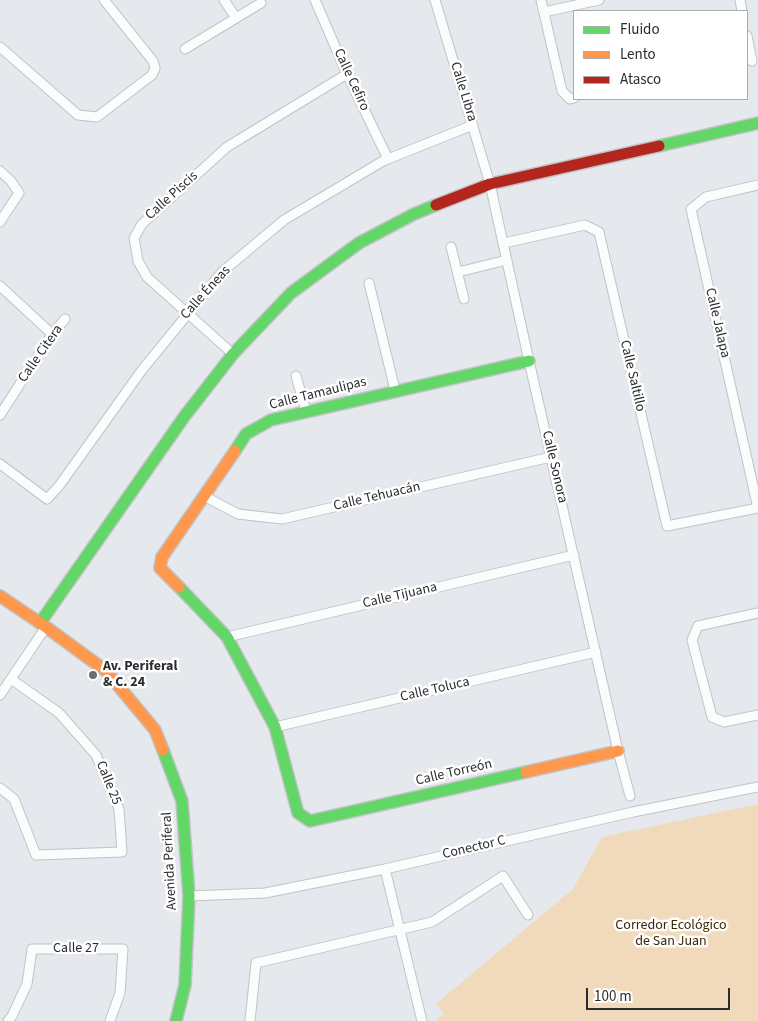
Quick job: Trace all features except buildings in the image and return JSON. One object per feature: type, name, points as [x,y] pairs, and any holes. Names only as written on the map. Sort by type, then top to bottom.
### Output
[{"type":"street","points":[[0,47],[78,115],[97,117],[152,75],[155,68],[153,61],[104,0]]},
{"type":"street","points":[[224,0],[236,18]]},
{"type":"street","name":"Calle Cefiro","points":[[315,0],[347,74],[388,159]]},
{"type":"street","name":"Calle Libra","points":[[435,0],[490,184]]},
{"type":"street","points":[[541,0],[562,92],[573,98]]},
{"type":"street","points":[[544,12],[599,0]]},
{"type":"street","points":[[185,49],[261,3]]},
{"type":"street","points":[[748,41],[752,61]]},
{"type":"street","name":"Calle Piscis","points":[[233,354],[148,277],[138,261],[134,238],[142,224],[227,146],[347,74]]},
{"type":"street","points":[[0,695],[43,625],[184,417],[233,354],[290,293],[359,243],[414,214],[490,184],[758,123]]},
{"type":"street","name":"Calle Éneas","points":[[0,464],[47,499],[60,486],[142,370],[222,272],[284,220],[388,159],[473,125]]},
{"type":"street","points":[[0,171],[11,181],[19,193],[0,222]]},
{"type":"street","name":"Calle Sonora","points":[[490,184],[618,751],[630,796]]},
{"type":"street","name":"Calle Jalapa","points":[[758,185],[706,197],[691,209],[758,508]]},
{"type":"street","name":"Calle Saltillo","points":[[504,243],[585,225],[599,232],[667,526],[758,508]]},
{"type":"street","points":[[451,247],[464,299]]},
{"type":"street","points":[[458,272],[507,260]]},
{"type":"street","points":[[369,283],[395,390]]},
{"type":"street","points":[[0,286],[52,334]]},
{"type":"street","name":"Calle Citera","points":[[0,415],[52,334],[66,319]]},
{"type":"street","name":"Calle Tamaulipas","points":[[227,637],[160,568],[162,557],[246,434],[271,420],[395,390],[529,361]]},
{"type":"street","points":[[296,376],[306,411]]},
{"type":"street","name":"Calle Tehuacán","points":[[204,496],[238,514],[282,519],[552,457]]},
{"type":"street","name":"Calle Tijuana","points":[[227,637],[574,555]]},
{"type":"street","name":"Avenida Periferal","points":[[0,596],[106,671],[155,730],[182,801],[189,896],[185,984],[176,1021]]},
{"type":"street","points":[[758,613],[698,626],[692,640],[712,717],[724,722],[758,715]]},
{"type":"street","points":[[227,637],[275,727]]},
{"type":"street","name":"Calle Toluca","points":[[275,727],[596,652]]},
{"type":"street","name":"Calle 25","points":[[0,788],[14,799],[36,855],[122,852],[119,809],[96,755],[60,713],[11,679]]},
{"type":"street","name":"Calle Torreón","points":[[275,727],[298,813],[310,821],[618,751]]},
{"type":"street","name":"Conector C","points":[[189,896],[265,893],[385,869],[633,812],[758,787]]},
{"type":"street","points":[[385,869],[422,1021]]},
{"type":"street","points":[[250,1021],[256,963],[432,922],[503,876],[528,915]]},
{"type":"street","name":"Calle 27","points":[[8,1021],[27,984],[32,949],[123,949],[120,993],[110,1021]]},
{"type":"green space","name":"Corredor Ecológico de San Juan","points":[[758,804],[758,1021],[438,1021],[438,1018],[444,1014],[436,1004],[573,889],[602,837]]},
{"type":"traffic: fast","points":[[659,146],[758,123]]},
{"type":"traffic: fast","points":[[40,623],[184,417],[233,354],[291,293],[359,243],[414,214],[436,205]]},
{"type":"traffic: fast","points":[[235,451],[246,434],[271,420],[529,361]]},
{"type":"traffic: fast","points":[[179,587],[227,637],[275,727],[298,813],[310,821],[526,772]]},
{"type":"traffic: fast","points":[[163,750],[182,801],[189,896],[185,985],[176,1021]]},
{"type":"traffic: slow","points":[[179,587],[160,568],[162,557],[235,451]]},
{"type":"traffic: slow","points":[[0,596],[106,671],[155,730],[163,750]]},
{"type":"traffic: slow","points":[[526,772],[618,751]]},
{"type":"traffic: jam","points":[[436,205],[490,184],[659,146]]},
{"type":"place","name":"Av. Periferal & C. 24","points":[[93,675]]}]
